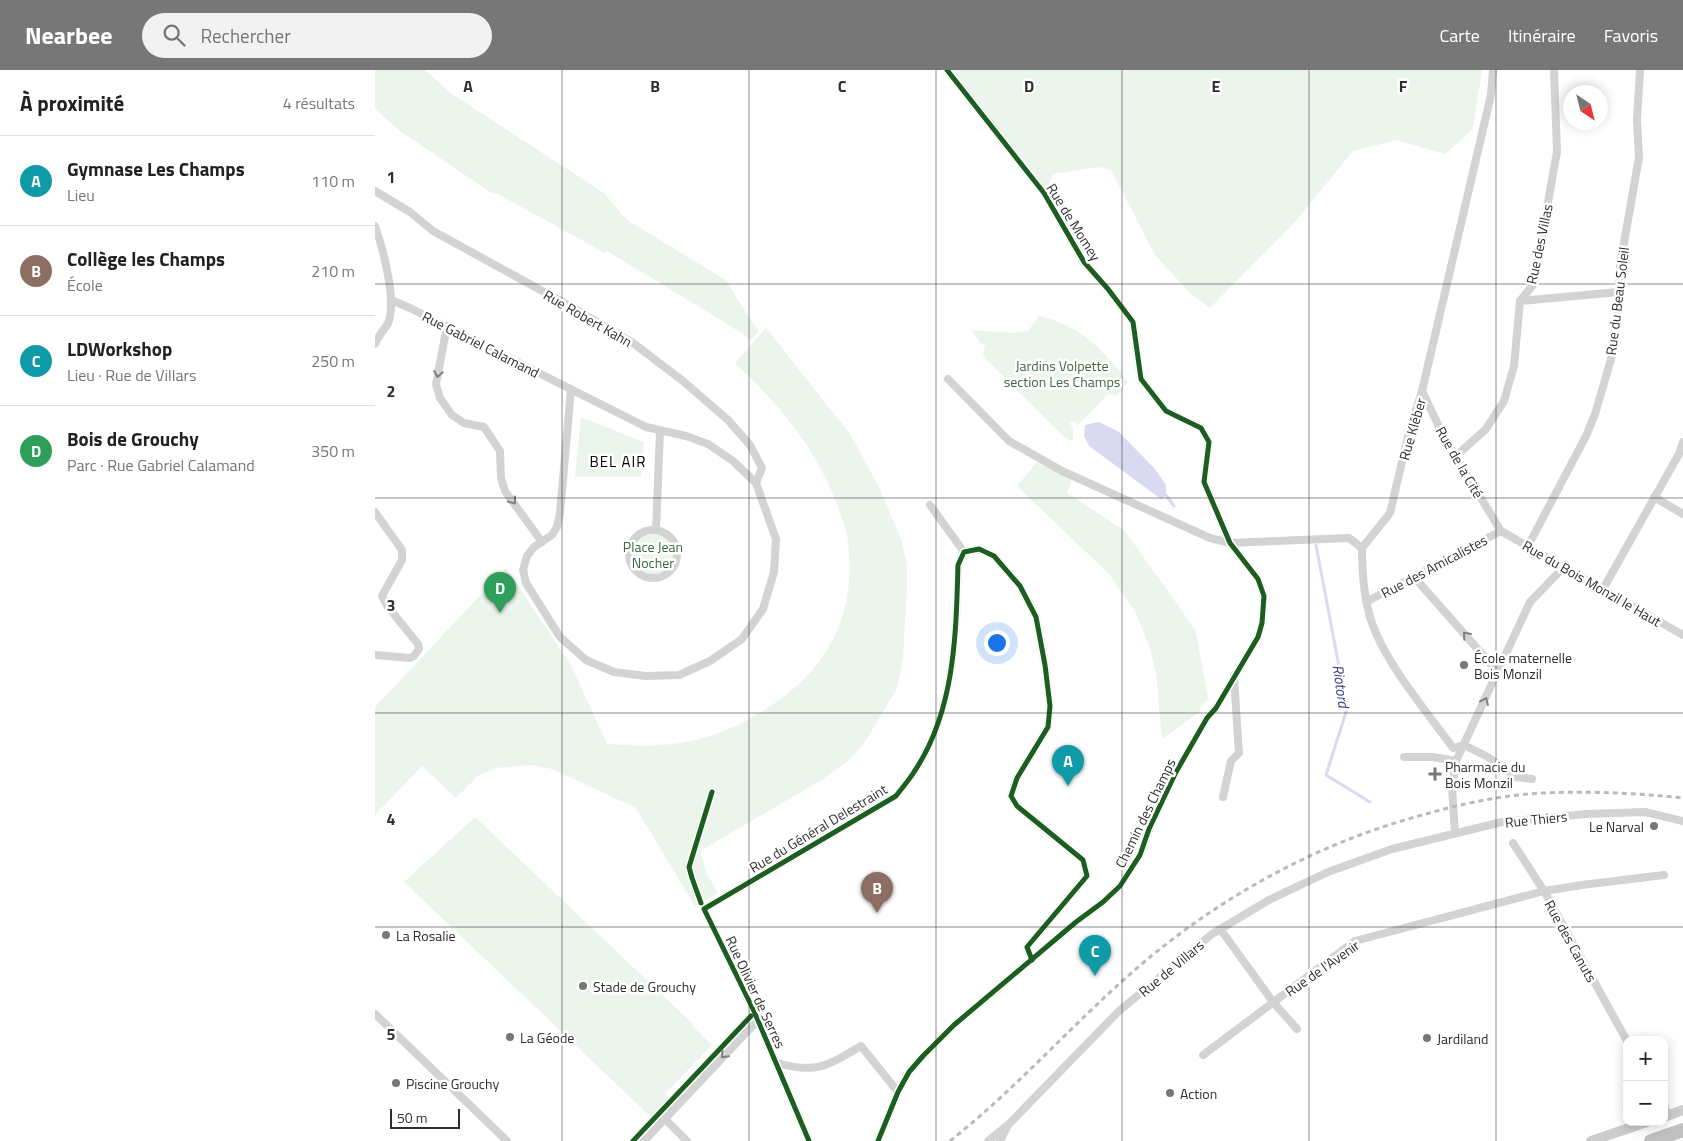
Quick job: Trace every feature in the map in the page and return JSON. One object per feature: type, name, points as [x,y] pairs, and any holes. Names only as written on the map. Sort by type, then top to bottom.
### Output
[{"type":"highway","points":[[1651,1141],[1683,1130]]},
{"type":"street","name":"Rue de Momey","points":[[947,70],[1044,193],[1084,262],[1108,289],[1133,322],[1141,379],[1166,411],[1201,428],[1209,442],[1204,482],[1230,544]]},
{"type":"street","name":"Rue Kléber","points":[[1362,548],[1390,514],[1409,432],[1423,391],[1491,95],[1493,70]]},
{"type":"street","name":"Rue des Villas","points":[[1456,456],[1486,429],[1504,400],[1514,366],[1520,301],[1533,285],[1557,152],[1554,70]]},
{"type":"street","name":"Rue du Beau Soleil","points":[[1528,546],[1586,436],[1595,414],[1614,349],[1619,292],[1619,266],[1639,157],[1637,120],[1640,70]]},
{"type":"street","name":"Rue Robert Kahn","points":[[375,191],[410,212],[433,231],[633,343],[683,381],[728,420],[750,445],[762,468],[756,483]]},
{"type":"street","points":[[375,226],[389,277],[391,296],[389,320],[375,344]]},
{"type":"street","points":[[1520,301],[1619,292]]},
{"type":"street","name":"Rue Gabriel Calamand","points":[[391,296],[410,308],[447,326],[646,427],[686,436],[708,444],[733,461],[756,483],[776,538],[774,572],[763,609],[742,639],[710,661],[679,675],[645,676],[613,672],[586,660],[560,637],[526,583],[523,570],[527,556],[534,548],[552,535],[557,527],[560,513],[571,389]]},
{"type":"street","points":[[447,326],[436,384],[440,398],[451,415],[464,423],[484,427],[500,451],[501,478],[505,491],[542,542]]},
{"type":"street","points":[[948,379],[1009,441],[1062,471],[1210,538],[1230,544],[1349,538],[1362,548],[1366,602],[1372,625],[1390,661],[1453,748],[1464,745],[1489,757],[1515,777],[1532,779]]},
{"type":"street","name":"Rue de la Cité","points":[[1423,391],[1444,436],[1501,531]]},
{"type":"street","points":[[655,530],[660,431]]},
{"type":"street","points":[[1603,589],[1679,454],[1683,442]]},
{"type":"street","points":[[1654,497],[1683,514]]},
{"type":"street","points":[[931,505],[964,552],[979,549],[993,556],[1020,586],[1036,617],[1050,706],[1048,727],[1017,778],[1011,796],[1017,806],[1083,860],[1087,876],[1027,947],[1032,960]]},
{"type":"street","points":[[375,512],[402,550],[403,555],[383,596],[388,608],[418,644],[419,649],[410,658],[375,655]]},
{"type":"street","points":[[655,530],[669,536],[674,542],[677,557],[668,573],[655,578],[647,578],[633,569],[630,561],[630,546],[640,534],[655,530]]},
{"type":"street","name":"Rue du Bois Monzil le Haut","points":[[1501,531],[1683,635]]},
{"type":"street","name":"Rue des Amicalistes","points":[[1366,602],[1501,531]]},
{"type":"street","name":"Chemin des Champs","points":[[878,1141],[898,1092],[909,1072],[941,1038],[1075,922],[1103,902],[1120,886],[1132,870],[1176,772],[1207,718],[1216,708],[1258,637],[1262,623],[1264,596],[1258,579],[1230,544]]},
{"type":"street","name":"Rue du Général Delestraint","points":[[704,909],[896,796],[915,771],[934,733],[948,687],[954,657],[958,565],[964,552]]},
{"type":"street","points":[[1455,833],[1452,787],[1456,761],[1530,602],[1564,567]]},
{"type":"street","points":[[1414,577],[1499,672]]},
{"type":"street","points":[[1223,797],[1231,761],[1239,753],[1234,677]]},
{"type":"street","points":[[1404,757],[1433,757],[1456,761]]},
{"type":"street","name":"Rue Thiers","points":[[1392,849],[1502,822],[1587,814],[1645,812],[1683,821]]},
{"type":"street","name":"Rue des Canuts","points":[[1513,843],[1544,891],[1624,1036]]},
{"type":"street","name":"Rue de Villars","points":[[988,1141],[1010,1123],[1119,1011],[1212,934],[1269,900],[1328,872],[1392,849]]},
{"type":"street","name":"Rue de l'Avenir","points":[[1203,1055],[1355,941],[1544,891],[1664,875]]},
{"type":"street","name":"Rue Olivier de Serres","points":[[704,909],[758,1020],[809,1141]]},
{"type":"street","points":[[1221,930],[1273,1002],[1297,1029]]},
{"type":"street","points":[[375,1014],[507,1141]]},
{"type":"street","points":[[644,1141],[758,1020]]},
{"type":"street","points":[[777,1063],[795,1068],[827,1065],[861,1046],[898,1092]]},
{"type":"street","points":[[1668,1112],[1683,1110]]},
{"type":"street","points":[[665,1119],[687,1141]]},
{"type":"street","points":[[1000,1141],[1010,1123]]},
{"type":"street","points":[[1591,1141],[1635,1126]]},
{"type":"green space","points":[[375,70],[425,70],[452,94],[604,193],[627,220],[727,281],[759,331],[751,340],[607,251],[605,253],[498,194],[490,192],[400,131],[375,109]]},
{"type":"green space","points":[[952,70],[1482,70],[1473,129],[1445,154],[1397,140],[1353,151],[1295,222],[1210,308],[1190,293],[1155,255],[1111,170],[1099,167],[1053,174],[1047,190]]},
{"type":"green space","name":"Jardins Volpette section Les Champs","points":[[1039,316],[1067,326],[1090,340],[1128,382],[1117,396],[1108,394],[1078,425],[1075,421],[1070,423],[1073,429],[1073,442],[1063,436],[986,359],[983,354],[985,344],[980,343],[971,330],[1014,333],[1028,331]]},
{"type":"green space","points":[[766,328],[850,434],[879,487],[901,539],[907,564],[903,657],[899,679],[896,690],[865,742],[849,760],[820,781],[700,851],[706,872],[718,893],[695,906],[636,808],[552,769],[531,765],[496,768],[478,776],[456,798],[422,766],[375,815],[375,707],[506,568],[571,665],[607,744],[663,745],[695,740],[719,733],[763,711],[786,695],[806,677],[822,658],[834,637],[843,614],[848,590],[850,563],[847,535],[832,491],[810,451],[783,413],[735,363]]},
{"type":"green space","points":[[581,417],[644,442],[641,477],[575,477]]},
{"type":"green space","points":[[1037,462],[1072,480],[1067,493],[1125,531],[1196,632],[1208,699],[1200,707],[1201,711],[1162,739],[1156,673],[1149,645],[1135,611],[1109,574],[1017,486]]},
{"type":"green space","name":"Place Jean Nocher","points":[[653,534],[667,540],[673,554],[667,568],[653,574],[639,568],[633,554],[639,540]]},
{"type":"green space","name":"Stade de Grouchy","points":[[475,817],[694,1025],[692,1026],[712,1045],[665,1094],[669,1099],[668,1102],[652,1118],[404,882]]},
{"type":"water","points":[[1099,422],[1119,432],[1155,469],[1166,485],[1166,495],[1161,499],[1089,446],[1084,436],[1085,425]]},
{"type":"waterway","points":[[1166,495],[1174,506]]},
{"type":"waterway","name":"Riotord","points":[[1316,545],[1347,709],[1326,775],[1370,802]]},
{"type":"railway","points":[[950,1141],[1001,1097],[1099,1002],[1150,957],[1213,910],[1246,889],[1315,853],[1388,825],[1455,806],[1484,800],[1528,794],[1578,792],[1683,798]]},
{"type":"cycle path","points":[[878,1141],[898,1092],[909,1072],[923,1056],[954,1025],[1120,886],[1140,855],[1149,829],[1176,772],[1207,718],[1216,708],[1258,637],[1262,623],[1264,596],[1258,579],[1230,543],[1204,482],[1209,442],[1201,428],[1166,411],[1141,379],[1133,322],[1108,289],[1084,262],[1044,193],[947,70]]},
{"type":"cycle path","points":[[809,1141],[754,1011],[704,909],[896,796],[908,781],[928,748],[938,724],[945,698],[951,672],[954,645],[958,565],[964,552],[979,549],[994,556],[1020,586],[1036,617],[1045,665],[1050,706],[1048,727],[1017,778],[1011,796],[1017,806],[1083,860],[1087,876],[1027,947],[1032,960]]},
{"type":"cycle path","points":[[701,903],[689,867],[712,792]]},
{"type":"cycle path","points":[[633,1141],[751,1016]]},
{"type":"place","name":"Bois de Grouchy","points":[[500,613]]},
{"type":"place","name":"École maternelle Bois Monzil","points":[[1464,665]]},
{"type":"place","name":"Pharmacie du Bois Monzil","points":[[1435,774]]},
{"type":"place","name":"Gymnase Les Champs","points":[[1068,786]]},
{"type":"place","name":"Le Narval","points":[[1654,826]]},
{"type":"place","name":"Collège les Champs","points":[[877,913]]},
{"type":"place","name":"La Rosalie","points":[[386,935]]},
{"type":"place","name":"LDWorkshop","points":[[1095,976]]},
{"type":"place","name":"Stade de Grouchy","points":[[583,986]]},
{"type":"place","name":"La Géode","points":[[510,1037]]},
{"type":"place","name":"Jardiland","points":[[1427,1038]]},
{"type":"place","name":"Piscine Grouchy","points":[[396,1083]]},
{"type":"place","name":"Action","points":[[1170,1093]]},
{"type":"district","name":"BEL AIR","points":[[618,461]]}]
